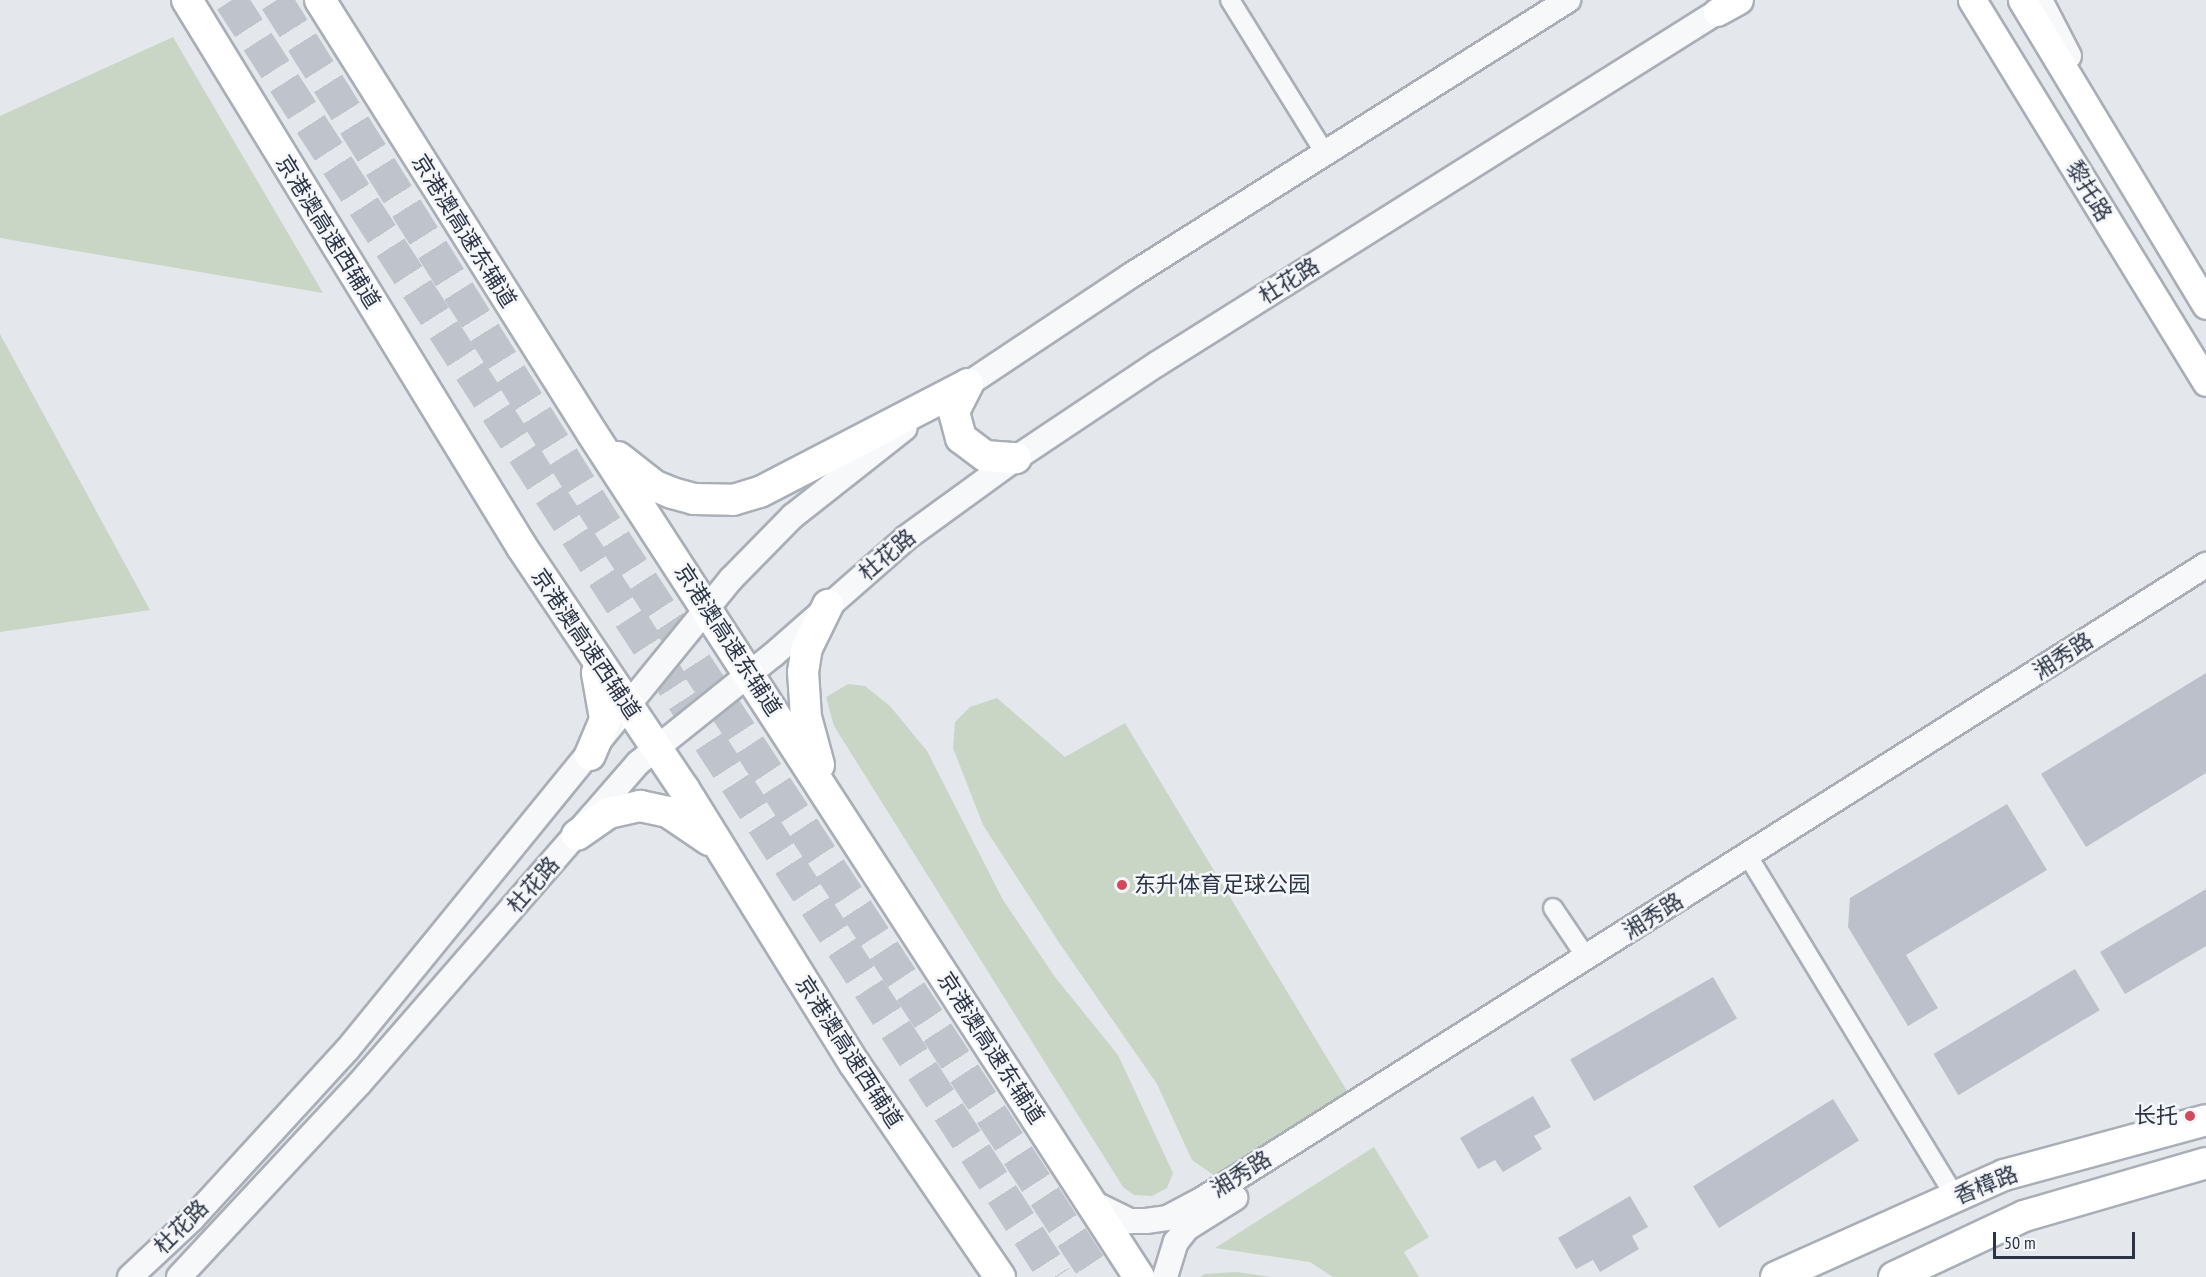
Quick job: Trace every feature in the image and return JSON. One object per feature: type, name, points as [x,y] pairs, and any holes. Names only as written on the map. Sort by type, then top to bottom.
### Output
[{"type":"main road","name":"京港澳高速西辅道","points":[[187,0],[336,247],[578,633],[655,746],[854,1063],[1000,1277]]},
{"type":"main road","name":"黎托路","points":[[1972,0],[2206,382]]},
{"type":"main road","name":"黎托路","points":[[2022,0],[2206,305]]},
{"type":"main road","name":"京港澳高速东辅道","points":[[322,2],[592,433],[750,672],[1139,1277]]},
{"type":"main road","points":[[592,433],[655,486],[694,500],[733,500],[804,470],[968,384]]},
{"type":"main road","points":[[968,384],[954,412],[961,438],[984,456],[1016,458]]},
{"type":"main road","points":[[828,605],[807,648],[803,694],[831,799]]},
{"type":"main road","points":[[578,633],[597,676],[605,704],[601,734],[590,755]]},
{"type":"main road","points":[[577,835],[592,822],[624,808],[656,808],[691,826],[726,857]]},
{"type":"main road","name":"香樟路","points":[[1776,1277],[2004,1175],[2206,1120]]},
{"type":"main road","name":"香樟路","points":[[1894,1277],[2024,1216],[2206,1162]]},
{"type":"street","points":[[1230,0],[1325,153]]},
{"type":"street","name":"杜花路","points":[[130,1277],[192,1219],[346,1050],[590,755],[707,608],[793,516],[838,478],[968,384],[1325,153],[1568,0]]},
{"type":"street","points":[[2040,0],[2078,74],[2088,106]]},
{"type":"street","name":"杜花路","points":[[179,1277],[359,1084],[655,746],[750,672],[906,538],[1016,458],[1157,364],[1731,4]]},
{"type":"street","name":"湘秀路","points":[[1165,1277],[1176,1242],[1187,1228],[2206,565]]},
{"type":"street","name":"湘秀路","points":[[1089,1201],[1130,1221],[1167,1218],[1586,957],[1752,862],[2206,585]]},
{"type":"street","points":[[1752,862],[1955,1197]]},
{"type":"street","points":[[1553,908],[1586,957]]},
{"type":"green space","points":[[173,37],[323,293],[0,238],[0,116]]},
{"type":"green space","points":[[0,334],[150,610],[0,632]]},
{"type":"green space","points":[[848,684],[865,686],[890,706],[927,751],[1003,900],[1055,977],[1118,1055],[1173,1173],[1167,1188],[1152,1196],[1134,1195],[1123,1187],[834,726],[826,697]]},
{"type":"green space","name":"东升体育足球公园","points":[[997,698],[1065,757],[1125,723],[1347,1091],[1215,1176],[1192,1160],[1157,1084],[1060,944],[983,825],[953,748],[955,722],[970,707]]},
{"type":"green space","points":[[1374,1147],[1429,1237],[1404,1252],[1419,1277],[1333,1277],[1310,1262],[1215,1248]]},
{"type":"green space","points":[[1236,1272],[1272,1277],[1200,1277],[1205,1274]]},
{"type":"building","points":[[2206,673],[2206,773],[2086,847],[2041,774]]},
{"type":"building","points":[[2007,804],[2047,870],[1906,955],[1938,1008],[1908,1026],[1848,927],[1850,898]]},
{"type":"building","points":[[2206,889],[2206,946],[2125,994],[2100,952]]},
{"type":"building","points":[[2075,969],[2100,1010],[1958,1095],[1934,1054]]},
{"type":"building","points":[[1713,977],[1737,1019],[1594,1101],[1570,1060]]},
{"type":"building","points":[[1533,1096],[1551,1127],[1534,1136],[1542,1149],[1503,1172],[1495,1160],[1478,1169],[1460,1138]]},
{"type":"building","points":[[1833,1099],[1859,1141],[1719,1228],[1693,1186]]},
{"type":"building","points":[[1630,1196],[1648,1227],[1632,1236],[1639,1249],[1600,1272],[1593,1260],[1576,1269],[1558,1238]]},
{"type":"tunnel","points":[[231,0],[1056,1277]]},
{"type":"tunnel","points":[[276,0],[615,540],[1098,1277]]},
{"type":"place","name":"东升体育足球公园","points":[[1122,885]]},
{"type":"place","name":"长托","points":[[2190,1116]]}]
